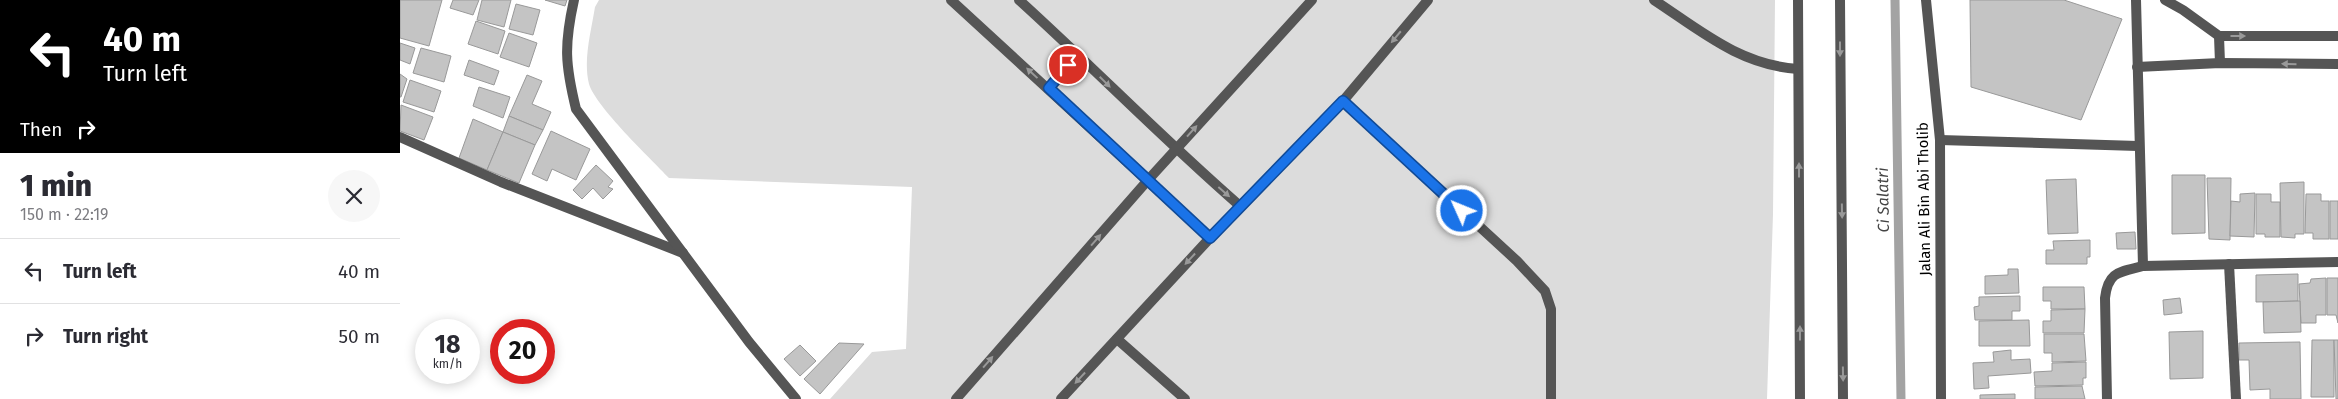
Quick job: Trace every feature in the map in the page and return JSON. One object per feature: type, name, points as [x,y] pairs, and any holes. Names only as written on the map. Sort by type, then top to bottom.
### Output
[{"type":"street","points":[[574,0],[566,37],[568,75],[576,109],[749,342],[796,399]]},
{"type":"street","points":[[951,0],[1049,88],[1210,238]]},
{"type":"street","points":[[1019,0],[1078,54],[1176,150],[1240,206]]},
{"type":"street","points":[[956,399],[1148,180],[1312,0]]},
{"type":"street","points":[[1060,399],[1240,206],[1343,101],[1428,0]]},
{"type":"street","points":[[1654,0],[1730,50],[1774,67],[1798,69]]},
{"type":"street","points":[[1798,0],[1800,399]]},
{"type":"street","points":[[1840,0],[1843,399]]},
{"type":"street","name":"Jalan Ali Bin Abi Tholib","points":[[1926,0],[1940,140],[1941,399]]},
{"type":"street","points":[[2136,0],[2138,146],[2143,266]]},
{"type":"street","points":[[2165,0],[2183,10],[2219,36],[2338,36]]},
{"type":"street","points":[[2219,36],[2220,63]]},
{"type":"street","points":[[1049,88],[1078,54]]},
{"type":"street","points":[[2137,66],[2220,63],[2338,64]]},
{"type":"street","points":[[1343,101],[1517,262],[1545,291],[1551,309],[1550,399]]},
{"type":"street","points":[[400,137],[501,182],[683,253]]},
{"type":"street","points":[[1940,140],[2138,146]]},
{"type":"street","points":[[2107,399],[2106,284],[2116,273],[2143,266],[2338,262]]},
{"type":"street","points":[[2229,264],[2236,399]]},
{"type":"street","points":[[1117,339],[1185,399]]},
{"type":"shaded area","points":[[599,0],[1775,0],[1773,214],[1767,399],[830,399],[872,352],[906,349],[912,187],[669,178],[612,119],[589,84],[587,75],[588,46],[595,7]]},
{"type":"building","points":[[400,0],[442,0],[429,46],[400,38]]},
{"type":"building","points":[[453,0],[479,0],[473,15],[450,8]]},
{"type":"building","points":[[482,0],[511,0],[504,27],[477,20]]},
{"type":"building","points":[[545,0],[567,0],[565,6]]},
{"type":"building","points":[[1970,0],[2064,0],[2122,19],[2081,120],[1971,87]]},
{"type":"building","points":[[516,4],[540,10],[533,35],[509,29]]},
{"type":"building","points":[[476,21],[505,31],[498,54],[468,44]]},
{"type":"building","points":[[509,33],[537,43],[529,67],[500,57]]},
{"type":"building","points":[[400,43],[415,48],[410,64],[400,60]]},
{"type":"building","points":[[421,48],[451,56],[444,82],[413,73]]},
{"type":"building","points":[[469,60],[499,71],[494,85],[464,75]]},
{"type":"building","points":[[400,74],[407,79],[401,97],[400,97]]},
{"type":"building","points":[[527,75],[542,81],[532,104],[551,112],[543,130],[509,116]]},
{"type":"building","points":[[410,80],[441,91],[434,112],[403,102]]},
{"type":"building","points":[[479,87],[510,97],[503,118],[473,106]]},
{"type":"building","points":[[401,105],[433,117],[424,140],[400,131]]},
{"type":"building","points":[[509,116],[543,130],[535,145],[503,132]]},
{"type":"building","points":[[473,119],[503,132],[487,170],[459,158]]},
{"type":"building","points":[[551,131],[590,149],[576,180],[552,169],[547,181],[532,174]]},
{"type":"building","points":[[503,132],[535,145],[519,183],[487,170]]},
{"type":"building","points":[[596,165],[613,181],[608,187],[613,189],[603,199],[593,188],[582,199],[573,190]]},
{"type":"building","points":[[2172,175],[2205,175],[2205,233],[2172,234]]},
{"type":"building","points":[[2207,178],[2231,178],[2230,240],[2209,239]]},
{"type":"building","points":[[2076,179],[2078,233],[2048,234],[2046,180]]},
{"type":"building","points":[[2304,182],[2304,234],[2295,234],[2295,238],[2281,237],[2280,183]]},
{"type":"building","points":[[2255,193],[2254,237],[2230,236],[2231,201],[2240,202],[2240,194]]},
{"type":"building","points":[[2256,194],[2271,194],[2271,202],[2280,202],[2280,237],[2265,237],[2265,234],[2256,234]]},
{"type":"building","points":[[2306,194],[2321,194],[2321,201],[2329,201],[2329,239],[2313,239],[2313,233],[2305,233]]},
{"type":"building","points":[[2330,201],[2338,201],[2338,239],[2330,239]]},
{"type":"building","points":[[2135,232],[2136,249],[2117,249],[2116,233]]},
{"type":"building","points":[[2090,240],[2090,257],[2087,257],[2087,264],[2046,264],[2046,250],[2054,250],[2053,241]]},
{"type":"building","points":[[2008,269],[2018,269],[2019,293],[1985,294],[1985,276],[2008,275]]},
{"type":"building","points":[[2298,274],[2298,301],[2256,302],[2256,275]]},
{"type":"building","points":[[2326,278],[2326,315],[2316,315],[2316,323],[2301,323],[2299,284],[2310,283],[2311,279]]},
{"type":"building","points":[[2327,278],[2338,278],[2338,323],[2336,315],[2327,315]]},
{"type":"building","points":[[2043,287],[2084,287],[2085,309],[2051,309],[2051,301],[2043,301]]},
{"type":"building","points":[[2020,296],[2020,311],[2012,311],[2012,320],[1975,320],[1974,307],[1979,306],[1979,297]]},
{"type":"building","points":[[2180,298],[2182,313],[2164,315],[2163,300]]},
{"type":"building","points":[[2300,301],[2301,332],[2264,333],[2263,302]]},
{"type":"building","points":[[2085,309],[2084,333],[2043,333],[2043,321],[2051,321],[2051,310]]},
{"type":"building","points":[[2029,320],[2030,346],[1979,346],[1979,321]]},
{"type":"building","points":[[2203,331],[2203,378],[2170,379],[2169,332]]},
{"type":"building","points":[[2044,334],[2084,334],[2086,361],[2052,362],[2052,353],[2044,353]]},
{"type":"building","points":[[2312,340],[2334,340],[2334,397],[2311,397]]},
{"type":"building","points":[[2334,340],[2338,340],[2338,399],[2336,399]]},
{"type":"building","points":[[2300,342],[2301,399],[2270,399],[2270,389],[2250,390],[2249,360],[2239,360],[2239,343]]},
{"type":"building","points":[[839,343],[864,344],[820,394],[804,379]]},
{"type":"building","points":[[800,345],[816,361],[800,376],[784,359]]},
{"type":"building","points":[[2011,350],[2011,360],[2030,359],[2031,373],[1988,376],[1989,388],[1974,389],[1973,363],[1994,362],[1993,352]]},
{"type":"building","points":[[2086,362],[2086,378],[2083,378],[2083,385],[2035,386],[2034,372],[2052,371],[2052,363]]},
{"type":"building","points":[[2082,386],[2085,399],[2035,399],[2035,387]]},
{"type":"building","points":[[2015,394],[2015,399],[1980,399],[1980,395]]},
{"type":"waterway","name":"Ci Salatri","points":[[1895,0],[1901,399]]},
{"type":"route","points":[[1068,65],[1049,88],[1210,238],[1343,101],[1462,211]]}]
